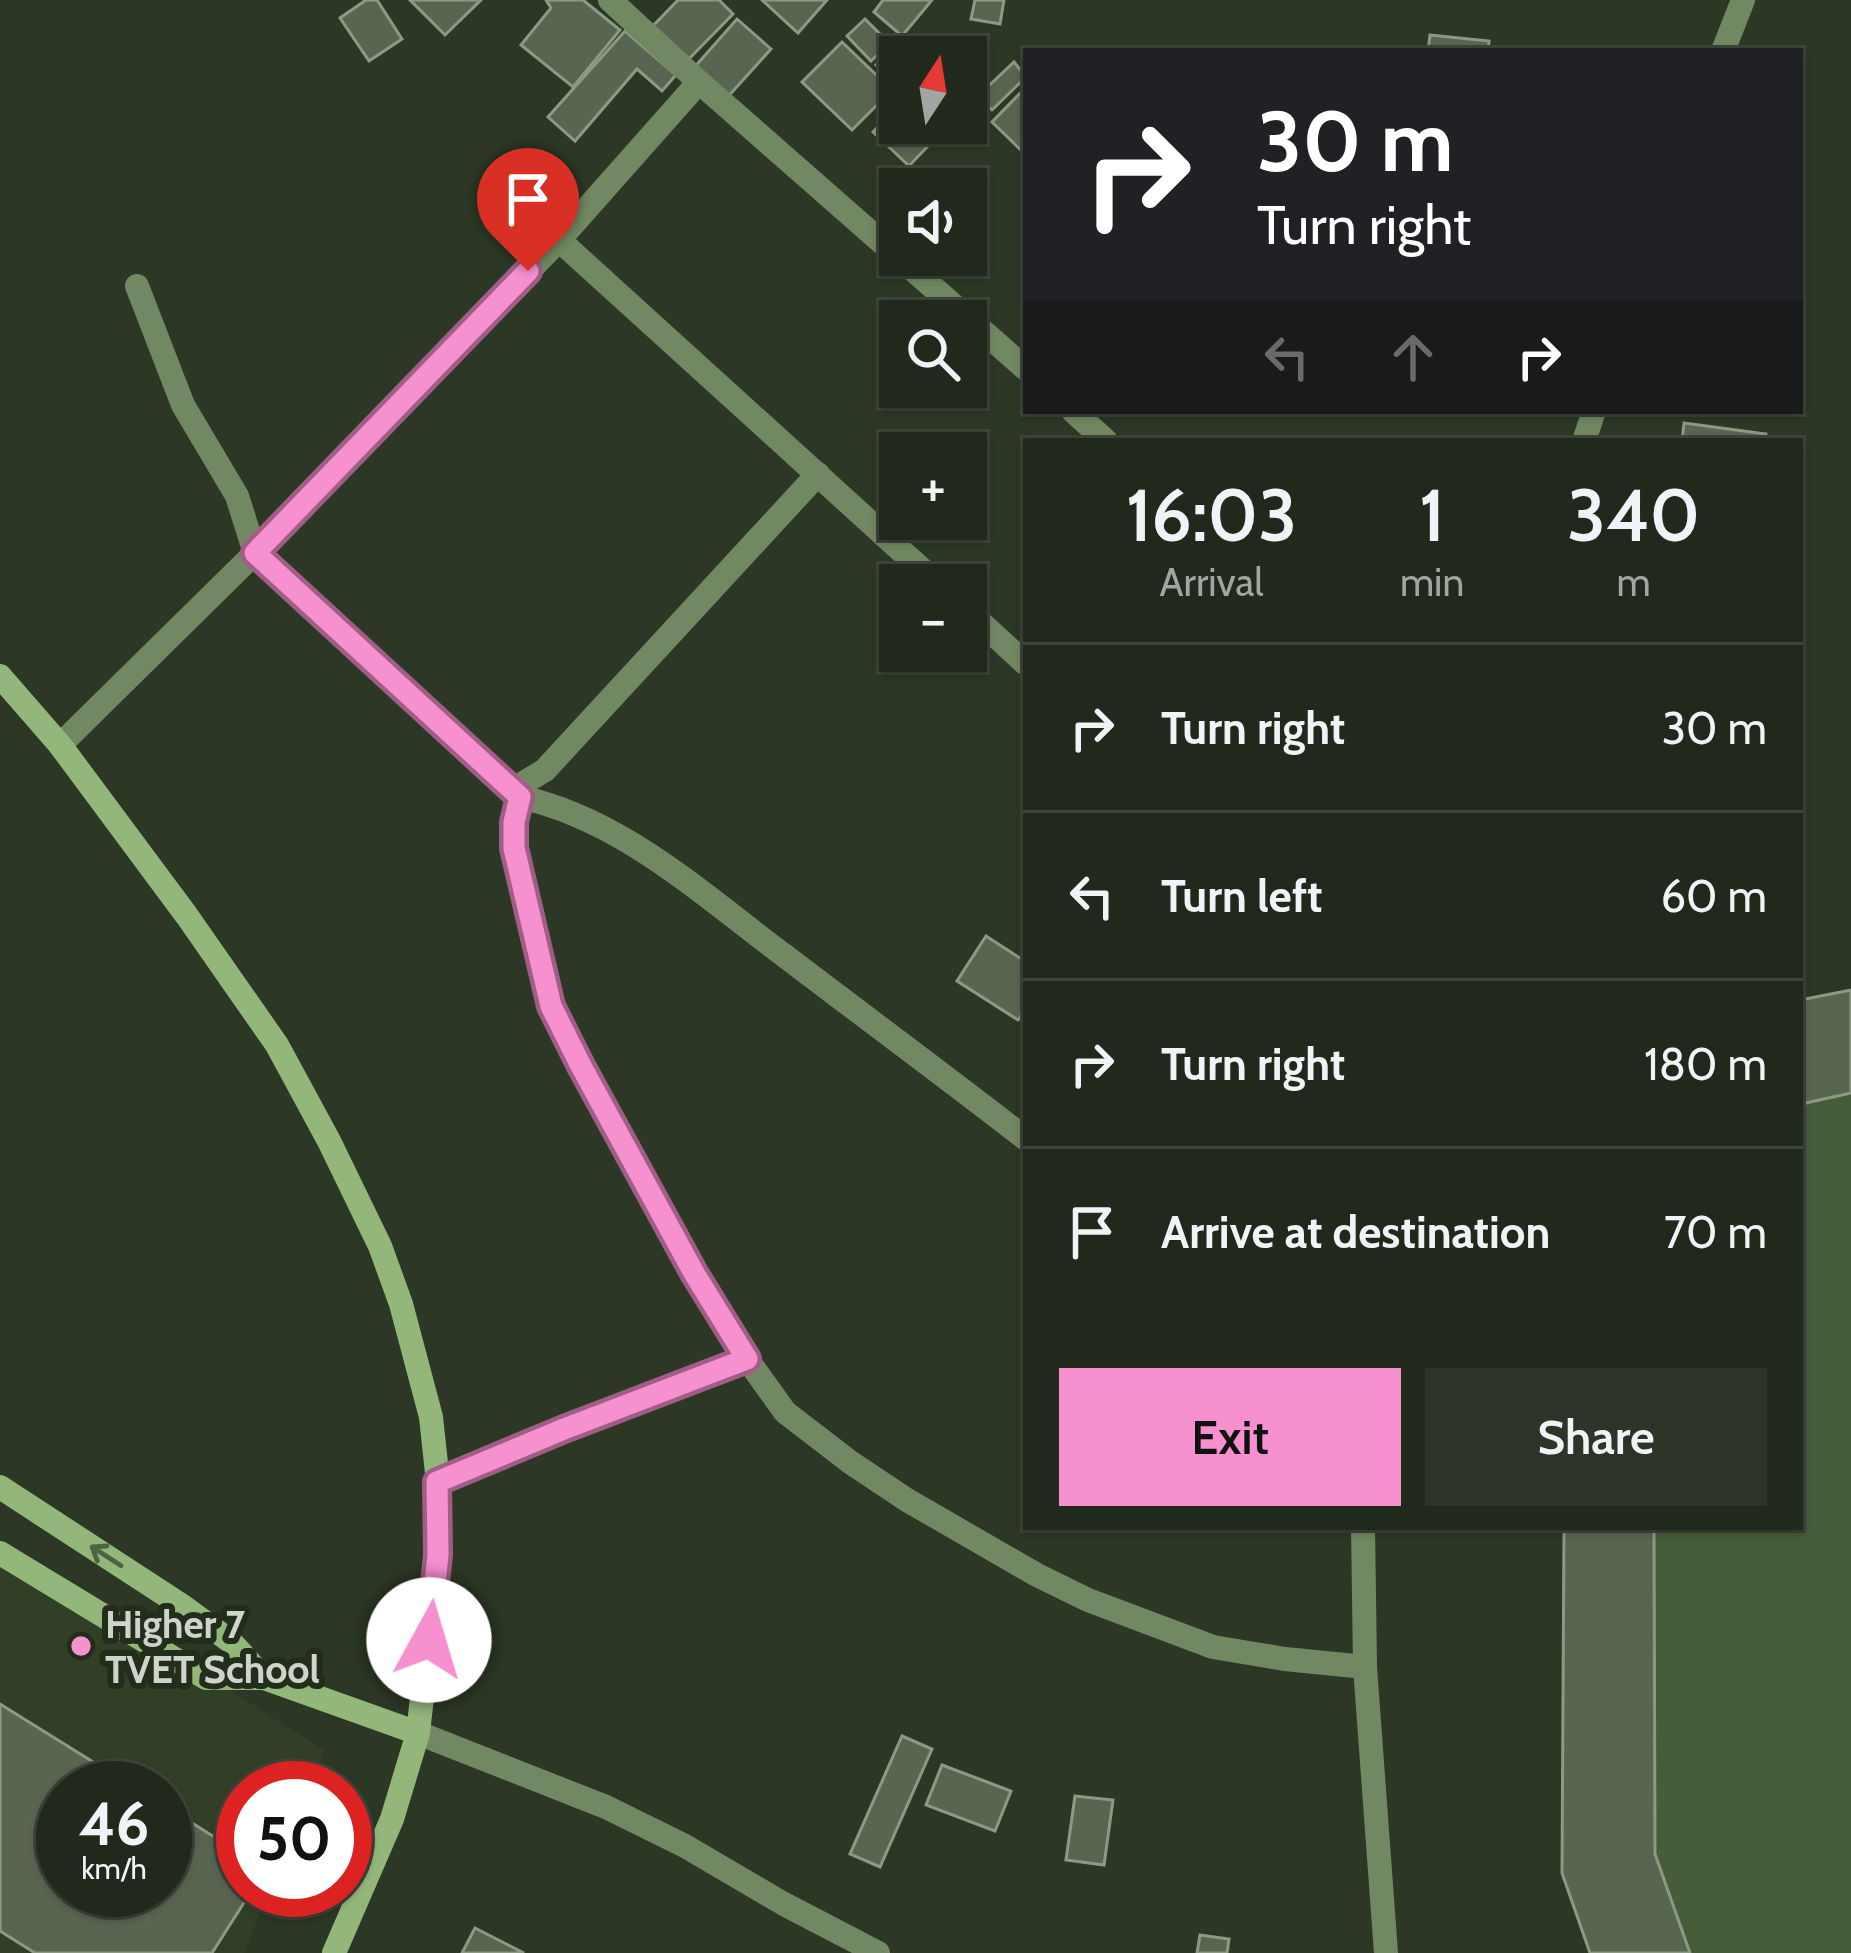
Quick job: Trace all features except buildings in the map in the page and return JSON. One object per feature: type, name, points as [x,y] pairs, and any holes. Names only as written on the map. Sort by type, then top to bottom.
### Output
[{"type":"main road","points":[[1,680],[60,745],[278,1045],[380,1246],[431,1417],[438,1555],[418,1733],[392,1819],[334,1953]]},
{"type":"main road","points":[[0,1487],[230,1641],[264,1678]]},
{"type":"main road","points":[[0,1552],[206,1678],[264,1678],[418,1733]]},
{"type":"street","points":[[610,0],[1023,366]]},
{"type":"street","points":[[1724,48],[1743,0]]},
{"type":"street","points":[[60,745],[255,553],[559,239],[699,82]]},
{"type":"street","points":[[559,239],[916,564]]},
{"type":"street","points":[[137,286],[183,405],[237,496],[255,553],[516,793],[581,816],[676,874],[1023,1137]]},
{"type":"street","points":[[1076,414],[1103,438]]},
{"type":"street","points":[[818,474],[545,770],[516,793],[514,848],[551,1006],[694,1273],[785,1412],[907,1500],[1088,1600],[1213,1647],[1366,1667]]},
{"type":"street","points":[[987,629],[1023,661]]},
{"type":"street","points":[[437,1482],[747,1359]]},
{"type":"street","points":[[1363,1530],[1366,1667],[1386,1953]]},
{"type":"street","points":[[418,1733],[606,1807],[878,1953]]},
{"type":"shaded area","points":[[1851,990],[1851,1953],[1590,1953],[1564,1530],[1803,1530],[1803,999]]},
{"type":"shaded area","name":"Higher 7 TVET School","points":[[0,1542],[325,1751],[321,1761],[216,1761],[216,1917],[258,1917],[244,1953],[0,1953]]},
{"type":"place","name":"Higher 7 TVET School","points":[[81,1646]]},
{"type":"route","points":[[429,1640],[438,1555],[437,1482],[747,1359],[694,1273],[551,1006],[514,848],[520,797],[255,553],[528,271]]}]
